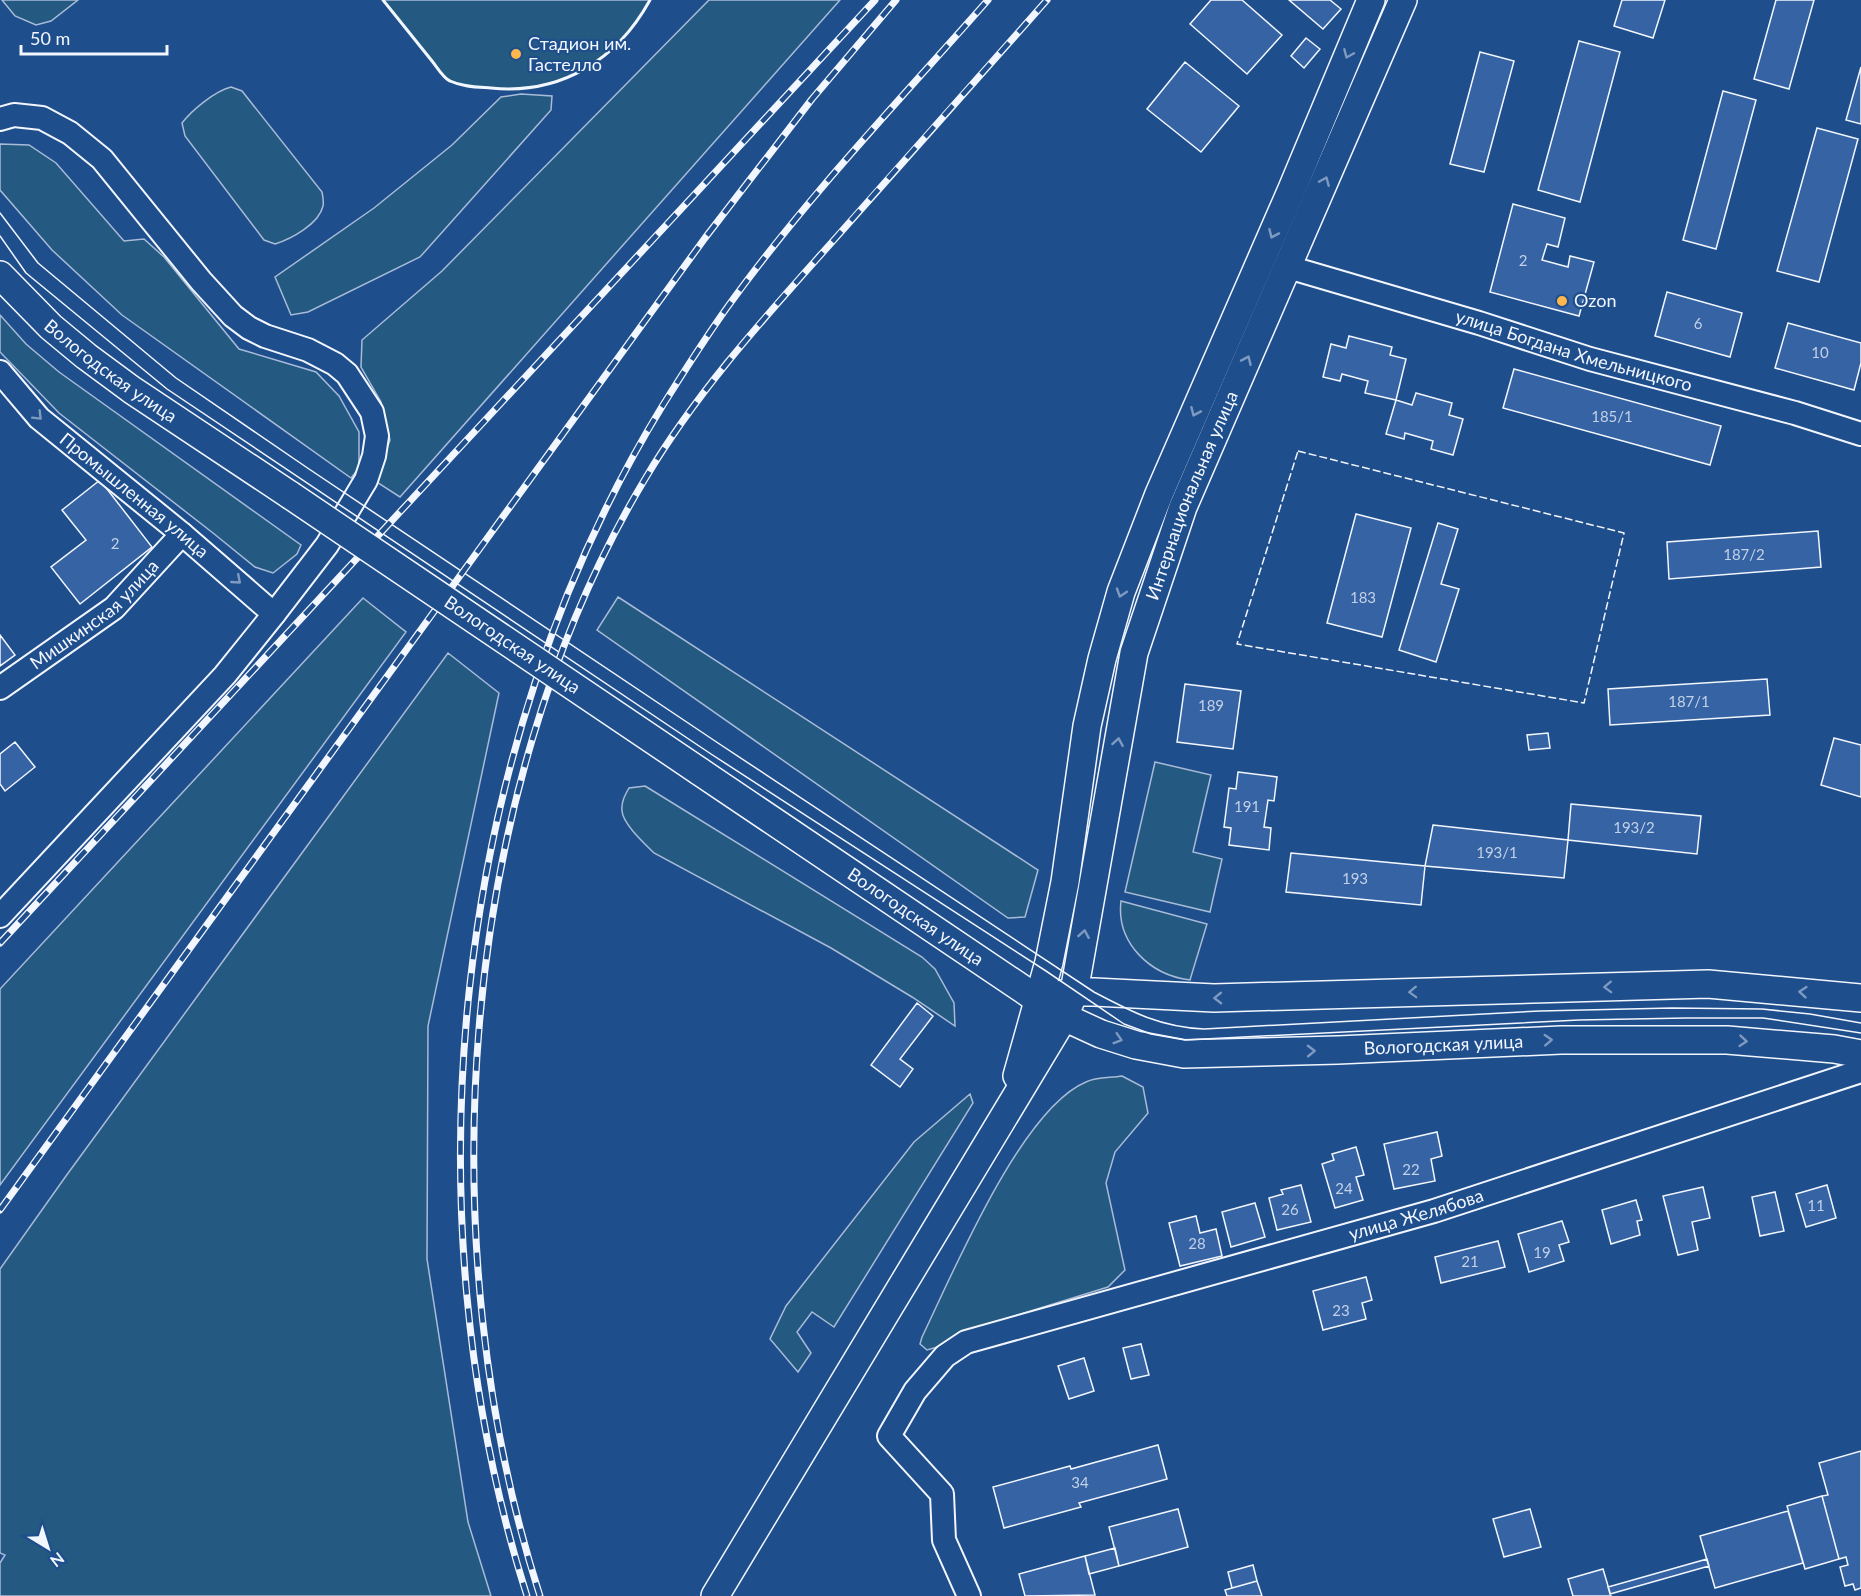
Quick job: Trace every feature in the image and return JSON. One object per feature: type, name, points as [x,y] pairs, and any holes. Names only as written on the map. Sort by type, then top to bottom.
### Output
[{"type":"main road","name":"Интернациональная улица","points":[[1009,1107],[1049,962],[1065,882],[1087,726],[1102,659],[1121,592],[1159,494],[1292,189],[1371,0]]},
{"type":"main road","name":"Интернациональная улица","points":[[715,1596],[1064,1017],[1074,992],[1134,653],[1183,507],[1403,0]]},
{"type":"main road","name":"Вологодская улица","points":[[0,275],[51,327],[132,390],[1064,1017],[1101,1034],[1136,1045],[1184,1054],[1561,1040],[1727,1040],[1834,1049],[1861,1054]]},
{"type":"main road","points":[[1038,998],[1074,992],[1214,998],[1708,984],[1861,998]]},
{"type":"street","points":[[0,119],[14,115],[42,118],[70,133],[102,159],[201,281],[233,316],[265,336],[309,350],[335,364],[347,375],[372,412],[377,436],[374,456],[366,480],[327,545],[274,614],[225,675],[0,916]]},
{"type":"street","name":"улица Богдана Хмельницкого","points":[[1287,267],[1479,323],[1590,359],[1796,413],[1861,434]]},
{"type":"street","name":"Промышленная улица","points":[[0,372],[39,418],[182,534],[274,614]]},
{"type":"street","name":"Мишкинская улица","points":[[0,688],[114,608],[182,534]]},
{"type":"street","name":"улица Желябова","points":[[969,1596],[944,1540],[942,1494],[888,1436],[915,1391],[945,1356],[966,1342],[1434,1211],[1861,1071]]},
{"type":"shaded area","points":[[2,0],[78,0],[51,21],[36,25],[15,16]]},
{"type":"shaded area","name":"Стадион им. Гастелло","points":[[383,0],[650,0],[637,21],[604,56],[563,79],[541,86],[517,89],[470,86],[447,80]]},
{"type":"shaded area","points":[[709,0],[840,0],[400,497],[375,481],[390,440],[381,402],[361,367],[362,340],[442,271]]},
{"type":"shaded area","points":[[231,87],[242,91],[322,192],[323,206],[316,219],[296,235],[275,244],[264,240],[185,136],[182,123],[186,118],[211,97]]},
{"type":"shaded area","points":[[521,94],[552,96],[551,110],[420,257],[308,312],[291,315],[275,277],[374,208],[452,145],[501,97]]},
{"type":"shaded area","points":[[0,144],[29,145],[56,163],[124,241],[144,239],[164,257],[239,349],[316,372],[339,396],[359,432],[359,468],[351,478],[122,315],[52,250],[0,190]]},
{"type":"shaded area","points":[[0,315],[26,344],[59,372],[301,545],[297,554],[273,573],[255,567],[59,413],[0,352]]},
{"type":"shaded area","points":[[618,597],[1038,870],[1025,917],[1008,918],[597,630]]},
{"type":"shaded area","points":[[363,598],[406,632],[0,1185],[0,989]]},
{"type":"shaded area","points":[[448,653],[499,693],[428,1026],[427,1259],[468,1522],[491,1596],[0,1596],[0,1563],[5,1555],[0,1553],[0,1269]]},
{"type":"shaded area","points":[[1155,762],[1211,775],[1193,852],[1222,859],[1210,912],[1125,892]]},
{"type":"shaded area","points":[[645,786],[922,957],[935,969],[954,1003],[955,1026],[831,948],[654,853],[630,827],[622,811],[629,788]]},
{"type":"shaded area","points":[[1121,901],[1207,924],[1190,980],[1162,971],[1149,964],[1139,954],[1130,943],[1124,930]]},
{"type":"shaded area","points":[[1122,1076],[1143,1087],[1148,1113],[1115,1152],[1106,1183],[1125,1270],[1108,1287],[985,1325],[941,1346],[927,1350],[920,1344],[922,1337],[970,1235],[991,1196],[1037,1124],[1062,1098],[1086,1082],[1099,1078]]},
{"type":"shaded area","points":[[970,1094],[973,1103],[834,1327],[812,1312],[797,1332],[811,1353],[798,1372],[770,1339],[786,1306],[914,1142]]},
{"type":"building","points":[[1211,0],[1242,0],[1282,35],[1247,74],[1190,24]]},
{"type":"building","points":[[1289,0],[1330,0],[1341,9],[1323,29]]},
{"type":"building","points":[[1622,0],[1665,0],[1653,38],[1614,26]]},
{"type":"building","points":[[1776,0],[1814,0],[1789,89],[1754,79]]},
{"type":"building","points":[[1306,38],[1320,49],[1304,68],[1291,56]]},
{"type":"building","points":[[1579,41],[1620,52],[1580,202],[1538,190]]},
{"type":"building","points":[[1480,52],[1514,61],[1484,172],[1450,164]]},
{"type":"building","points":[[1185,62],[1239,106],[1201,152],[1147,109]]},
{"type":"building","points":[[1861,67],[1861,124],[1846,120]]},
{"type":"building","points":[[1723,91],[1756,100],[1716,249],[1683,240]]},
{"type":"building","points":[[1817,128],[1858,139],[1819,282],[1777,271]]},
{"type":"building","points":[[1513,204],[1565,218],[1558,247],[1547,244],[1542,260],[1568,267],[1570,256],[1594,262],[1579,316],[1490,292]]},
{"type":"building","points":[[1667,292],[1742,313],[1730,357],[1655,336]]},
{"type":"building","points":[[1788,323],[1861,343],[1861,363],[1854,390],[1775,368]]},
{"type":"building","points":[[1349,336],[1392,347],[1390,355],[1406,359],[1396,400],[1365,393],[1368,381],[1342,374],[1340,381],[1323,377],[1331,344],[1346,348]]},
{"type":"building","points":[[1514,369],[1721,426],[1710,465],[1503,408]]},
{"type":"building","points":[[1416,393],[1452,403],[1449,415],[1463,419],[1453,455],[1431,449],[1433,441],[1405,433],[1404,439],[1386,434],[1396,400],[1412,405]]},
{"type":"building","points":[[100,480],[152,547],[80,604],[51,567],[86,540],[62,510]]},
{"type":"building","points":[[1356,514],[1411,528],[1382,637],[1327,623]]},
{"type":"building","points":[[1438,523],[1458,529],[1441,584],[1459,589],[1436,662],[1399,650]]},
{"type":"building","points":[[1818,531],[1821,567],[1669,579],[1667,542]]},
{"type":"building","points":[[0,635],[15,655],[0,666]]},
{"type":"building","points":[[1767,679],[1770,715],[1610,725],[1608,689]]},
{"type":"building","points":[[1185,684],[1241,691],[1233,749],[1177,742]]},
{"type":"building","points":[[1548,733],[1550,748],[1529,750],[1527,735]]},
{"type":"building","points":[[1834,738],[1861,745],[1861,797],[1821,785]]},
{"type":"building","points":[[15,742],[35,767],[5,791],[0,784],[0,754]]},
{"type":"building","points":[[1238,772],[1277,777],[1274,801],[1268,800],[1264,827],[1271,828],[1269,850],[1229,845],[1231,828],[1224,827],[1229,788],[1236,789]]},
{"type":"building","points":[[1571,804],[1701,816],[1697,854],[1568,840]]},
{"type":"building","points":[[1433,825],[1568,840],[1564,878],[1425,866]]},
{"type":"building","points":[[1291,853],[1425,866],[1421,905],[1286,892]]},
{"type":"building","points":[[917,1003],[933,1016],[900,1059],[913,1069],[900,1087],[871,1065]]},
{"type":"building","points":[[1437,1132],[1442,1156],[1431,1159],[1435,1181],[1394,1189],[1384,1144]]},
{"type":"building","points":[[1356,1147],[1364,1175],[1356,1177],[1363,1200],[1335,1208],[1322,1164],[1334,1160],[1332,1154]]},
{"type":"building","points":[[1301,1185],[1311,1222],[1277,1230],[1269,1198],[1283,1194],[1281,1190]]},
{"type":"building","points":[[1827,1185],[1836,1218],[1806,1227],[1796,1194]]},
{"type":"building","points":[[1703,1187],[1710,1218],[1692,1222],[1698,1250],[1678,1255],[1663,1196]]},
{"type":"building","points":[[1775,1192],[1784,1231],[1760,1236],[1752,1197]]},
{"type":"building","points":[[1636,1200],[1642,1220],[1637,1221],[1640,1235],[1611,1244],[1602,1210]]},
{"type":"building","points":[[1255,1203],[1265,1237],[1231,1247],[1222,1212]]},
{"type":"building","points":[[1196,1216],[1200,1233],[1216,1229],[1222,1256],[1180,1266],[1169,1223]]},
{"type":"building","points":[[1562,1221],[1569,1242],[1559,1245],[1564,1261],[1529,1272],[1518,1234]]},
{"type":"building","points":[[1498,1241],[1505,1267],[1441,1283],[1435,1257]]},
{"type":"building","points":[[1366,1277],[1372,1300],[1362,1303],[1366,1319],[1323,1330],[1313,1291]]},
{"type":"building","points":[[1141,1344],[1149,1375],[1131,1379],[1123,1348]]},
{"type":"building","points":[[1084,1358],[1094,1391],[1069,1399],[1058,1366]]},
{"type":"building","points":[[1158,1445],[1167,1479],[1079,1503],[1081,1507],[1004,1528],[993,1487]]},
{"type":"building","points":[[1861,1451],[1861,1588],[1855,1590],[1853,1584],[1845,1586],[1840,1567],[1848,1565],[1846,1557],[1839,1559],[1822,1496],[1828,1495],[1819,1463]]},
{"type":"building","points":[[1822,1496],[1839,1559],[1805,1569],[1787,1506]]},
{"type":"building","points":[[1178,1509],[1188,1547],[1119,1566],[1109,1527]]},
{"type":"building","points":[[1530,1509],[1541,1547],[1504,1557],[1493,1519]]},
{"type":"building","points":[[1788,1511],[1803,1563],[1715,1588],[1700,1536]]},
{"type":"building","points":[[1115,1548],[1119,1566],[1089,1574],[1085,1556]]},
{"type":"building","points":[[1085,1556],[1095,1595],[1025,1596],[1019,1574]]},
{"type":"building","points":[[1707,1559],[1709,1566],[1610,1594],[1608,1587]]},
{"type":"building","points":[[1253,1565],[1257,1581],[1232,1588],[1228,1572]]},
{"type":"building","points":[[1603,1569],[1611,1596],[1573,1596],[1568,1579]]},
{"type":"building","points":[[1257,1581],[1262,1596],[1227,1596],[1225,1590]]},
{"type":"tram line","points":[[0,213],[38,263],[176,378],[718,743],[1094,992],[1134,1012],[1160,1022],[1204,1029],[1540,1011],[1672,1008],[1762,1009],[1861,1023]]},
{"type":"tram line","points":[[0,236],[26,273],[167,389],[711,754],[1124,1024],[1151,1034],[1185,1040],[1579,1020],[1686,1018],[1763,1018],[1861,1033]]},
{"type":"railway","points":[[0,943],[875,0]]},
{"type":"railway","points":[[0,1210],[705,238],[812,99],[896,0]]},
{"type":"railway","points":[[527,1596],[489,1449],[467,1297],[461,1142],[470,986],[495,832],[535,682],[591,539],[663,405],[702,345],[756,268],[820,190],[988,0]]},
{"type":"railway","points":[[540,1596],[505,1461],[482,1319],[474,1173],[479,1026],[499,880],[533,738],[581,603],[645,479],[687,415],[758,326],[1047,0]]},
{"type":"fence","points":[[1298,451],[1624,533],[1584,703],[1237,644],[1298,451]]},
{"type":"wall","points":[[383,0],[447,80],[470,86],[517,89],[541,86],[563,79],[604,56],[637,21],[650,0]]},
{"type":"place","name":"Стадион им. Гастелло","points":[[516,54]]},
{"type":"place","name":"Ozon","points":[[1562,301]]}]
